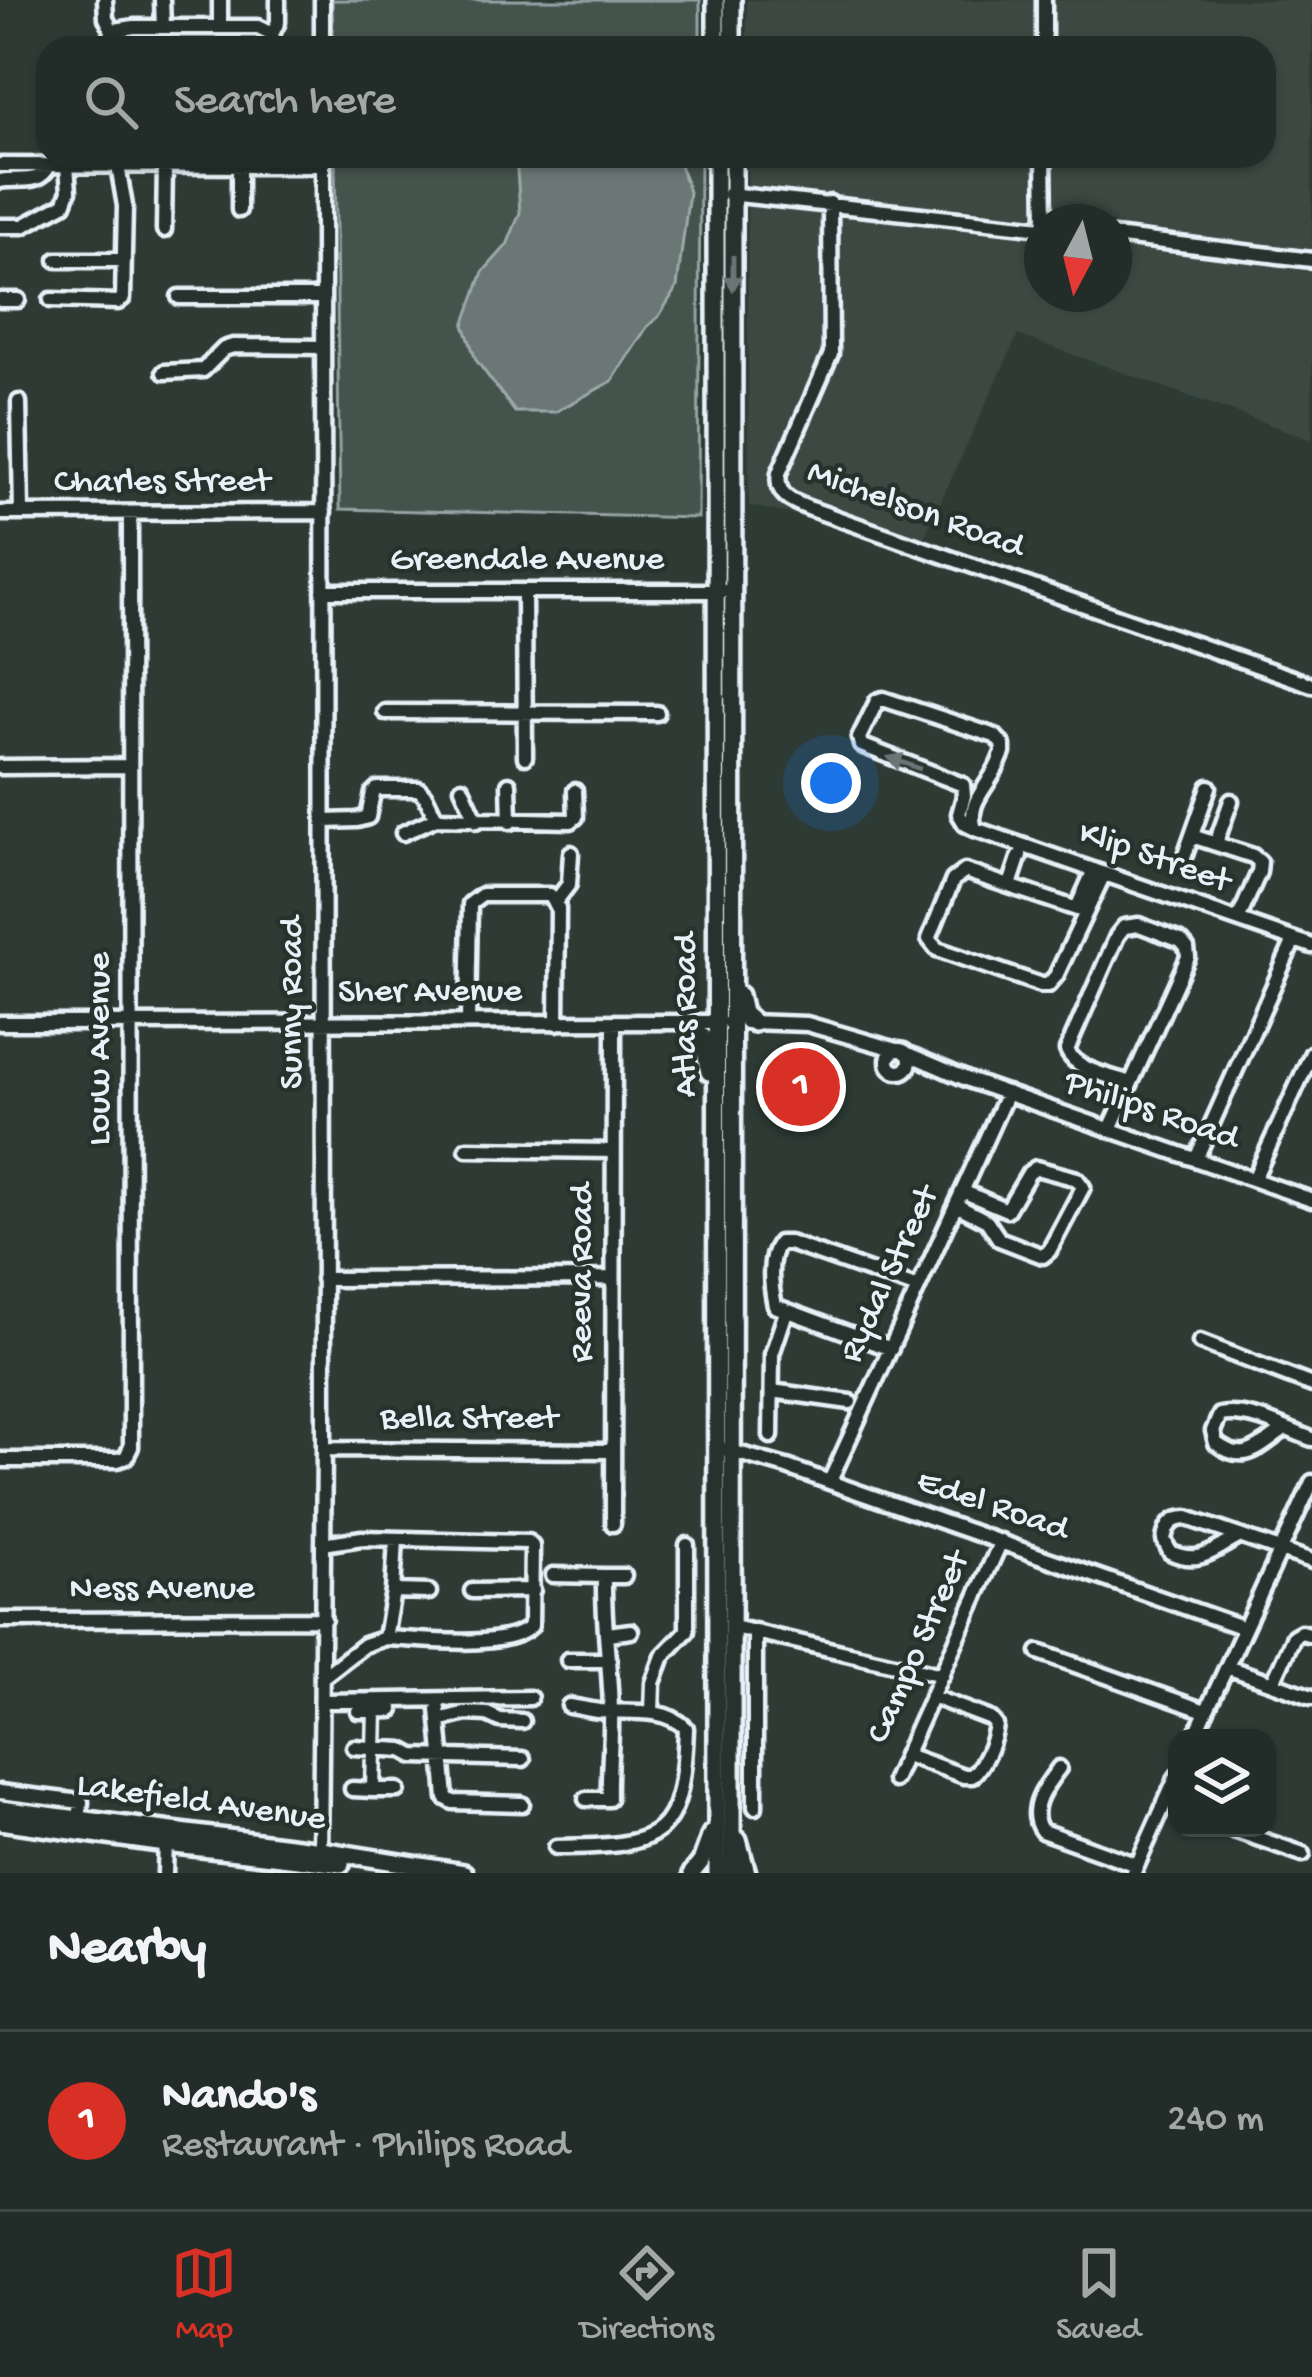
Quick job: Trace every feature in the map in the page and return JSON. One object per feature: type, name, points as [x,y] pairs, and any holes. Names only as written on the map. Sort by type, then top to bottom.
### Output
[{"type":"main road","points":[[716,0],[716,36]]},
{"type":"main road","points":[[731,36],[732,0]]},
{"type":"main road","name":"Atlas Road","points":[[719,168],[725,193]]},
{"type":"main road","name":"Atlas Road","points":[[730,168],[725,193],[723,591],[724,1805],[732,1873]]},
{"type":"main road","name":"Atlas Road","points":[[717,1873],[733,1627],[718,1123],[732,951],[723,591]]},
{"type":"main road","points":[[732,951],[741,1008],[754,1023]]},
{"type":"main road","points":[[688,1022],[702,1036],[718,1123]]},
{"type":"main road","points":[[692,1873],[724,1805]]},
{"type":"main road","points":[[724,1805],[747,1873]]},
{"type":"main road","name":"Lakefield Avenue","points":[[0,1809],[166,1837]]},
{"type":"main road","name":"Lakefield Avenue","points":[[0,1821],[464,1873]]},
{"type":"main road","name":"Lakefield Avenue","points":[[320,1855],[410,1873]]},
{"type":"street","points":[[105,0],[112,36]]},
{"type":"street","points":[[163,0],[163,27]]},
{"type":"street","points":[[220,0],[220,27]]},
{"type":"street","points":[[275,36],[278,0]]},
{"type":"street","points":[[322,0],[322,36]]},
{"type":"street","points":[[1044,0],[1044,36]]},
{"type":"street","points":[[113,33],[125,27],[259,27],[269,36]]},
{"type":"street","points":[[0,165],[36,166]]},
{"type":"street","points":[[0,181],[37,179],[48,168]]},
{"type":"street","points":[[0,226],[23,226],[64,204],[68,168]]},
{"type":"street","points":[[51,300],[118,302],[124,294],[125,206],[113,168]]},
{"type":"street","points":[[164,230],[172,168]]},
{"type":"street","points":[[239,168],[239,210]]},
{"type":"street","name":"Sunny Road","points":[[320,1855],[324,1676],[323,168]]},
{"type":"street","points":[[1044,204],[1045,168]]},
{"type":"street","points":[[725,193],[1024,223]]},
{"type":"street","name":"Michelson Road","points":[[830,203],[831,354],[779,472],[778,486],[784,496],[1312,685]]},
{"type":"street","points":[[1132,238],[1312,260]]},
{"type":"street","points":[[58,260],[124,260]]},
{"type":"street","points":[[179,297],[322,297]]},
{"type":"street","points":[[0,300],[18,300]]},
{"type":"street","points":[[164,372],[203,370],[233,346],[323,347]]},
{"type":"street","points":[[19,403],[21,513]]},
{"type":"street","name":"Charles Street","points":[[0,513],[324,512]]},
{"type":"street","name":"Louw Avenue","points":[[0,1460],[118,1460],[131,1447],[130,513]]},
{"type":"street","name":"Greendale Avenue","points":[[323,591],[723,591]]},
{"type":"street","points":[[524,592],[525,757]]},
{"type":"street","points":[[877,700],[1000,740],[1004,753],[978,794],[972,818],[975,829],[959,818],[964,785],[861,745],[859,738],[877,700]]},
{"type":"street","points":[[385,712],[657,713]]},
{"type":"street","points":[[0,767],[130,766]]},
{"type":"street","points":[[509,784],[510,822]]},
{"type":"street","points":[[1185,855],[1209,787]]},
{"type":"street","points":[[324,816],[368,817],[377,789],[416,788],[422,790],[436,818]]},
{"type":"street","points":[[462,788],[477,820]]},
{"type":"street","points":[[403,833],[436,818],[574,820],[575,791]]},
{"type":"street","points":[[1216,843],[1231,801]]},
{"type":"street","name":"Klip Street","points":[[975,829],[1312,946]]},
{"type":"street","points":[[1192,836],[1260,862],[1238,920]]},
{"type":"street","points":[[556,901],[569,884],[571,853]]},
{"type":"street","points":[[1010,886],[1020,855]]},
{"type":"street","points":[[1082,910],[969,872],[958,874],[929,939],[937,949],[1045,986],[1056,976],[1099,872]]},
{"type":"street","points":[[468,1022],[472,901],[482,895],[538,893],[550,896],[559,908],[557,1023]]},
{"type":"street","points":[[1110,1129],[1188,952],[1181,940],[1133,924],[1118,936],[1067,1050],[1075,1063],[1130,1083]]},
{"type":"street","points":[[1196,1159],[1294,940]]},
{"type":"street","name":"Reeva Road","points":[[614,1022],[614,1524]]},
{"type":"street","name":"Sher Avenue","points":[[0,1024],[724,1022]]},
{"type":"street","name":"Philips Road","points":[[724,1022],[807,1024],[902,1051],[971,1081],[1312,1200]]},
{"type":"street","name":"Philips Road","points":[[834,1031],[888,1062]]},
{"type":"street","points":[[902,1051],[910,1062],[906,1070],[896,1072],[888,1062],[890,1053],[902,1051]]},
{"type":"street","points":[[1254,1179],[1312,1053]]},
{"type":"street","name":"Philips Road","points":[[906,1070],[971,1081]]},
{"type":"street","name":"Rydal Street","points":[[830,1481],[1007,1094]]},
{"type":"street","points":[[467,1149],[613,1151]]},
{"type":"street","points":[[956,1205],[987,1221],[999,1239],[1043,1256],[1083,1187],[1077,1179],[1036,1168],[1007,1210],[962,1191]]},
{"type":"street","points":[[890,1349],[778,1309],[774,1303],[775,1248],[784,1242],[918,1288]]},
{"type":"street","points":[[323,1279],[613,1278]]},
{"type":"street","points":[[771,1436],[772,1354],[786,1312]]},
{"type":"street","points":[[1200,1342],[1312,1385]]},
{"type":"street","points":[[772,1391],[850,1402]]},
{"type":"street","points":[[1285,1429],[1253,1451],[1238,1455],[1222,1449],[1213,1431],[1220,1415],[1234,1413],[1285,1429],[1312,1439]]},
{"type":"street","name":"Bella Street","points":[[324,1449],[613,1451]]},
{"type":"street","name":"Edel Road","points":[[725,1450],[830,1481],[1244,1628]]},
{"type":"street","points":[[1197,1729],[1312,1482]]},
{"type":"street","points":[[1240,1536],[1198,1559],[1170,1552],[1165,1540],[1168,1526],[1187,1518],[1240,1536],[1280,1552],[1312,1562]]},
{"type":"street","points":[[323,1544],[362,1538],[528,1542],[533,1590],[531,1626],[517,1636],[495,1641],[386,1638],[364,1645],[324,1676]]},
{"type":"street","points":[[386,1638],[396,1539]]},
{"type":"street","name":"Campo Street","points":[[894,1780],[1001,1541]]},
{"type":"street","points":[[652,1712],[653,1683],[663,1657],[687,1631],[687,1545]]},
{"type":"street","points":[[553,1575],[624,1576]]},
{"type":"street","points":[[586,1798],[617,1799],[608,1765],[612,1741],[604,1576]]},
{"type":"street","points":[[472,1591],[533,1590]]},
{"type":"street","points":[[393,1592],[429,1592]]},
{"type":"street","name":"Ness Avenue","points":[[0,1621],[323,1619]]},
{"type":"street","points":[[733,1627],[942,1675]]},
{"type":"street","points":[[608,1634],[631,1631]]},
{"type":"street","points":[[755,1631],[755,1807]]},
{"type":"street","points":[[1273,1682],[1294,1636],[1301,1632],[1312,1635]]},
{"type":"street","points":[[1039,1652],[1205,1711]]},
{"type":"street","points":[[568,1660],[609,1660]]},
{"type":"street","points":[[1227,1667],[1312,1697]]},
{"type":"street","points":[[906,1755],[968,1777],[976,1773],[995,1735],[991,1719],[933,1697]]},
{"type":"street","points":[[323,1701],[530,1698]]},
{"type":"street","points":[[373,1790],[375,1710]]},
{"type":"street","points":[[358,1711],[392,1710]]},
{"type":"street","points":[[556,1847],[614,1845],[661,1831],[669,1821],[686,1766],[686,1728],[679,1721],[652,1712],[568,1710]]},
{"type":"street","points":[[522,1721],[466,1712],[439,1715],[448,1800],[522,1804]]},
{"type":"street","points":[[354,1747],[403,1750],[414,1756],[524,1759]]},
{"type":"street","points":[[1060,1768],[1038,1804],[1037,1826],[1136,1869],[1168,1812]]},
{"type":"street","points":[[352,1789],[398,1790]]},
{"type":"street","points":[[0,1792],[81,1802],[79,1819]]},
{"type":"street","points":[[165,1873],[166,1837]]},
{"type":"street","points":[[1254,1837],[1303,1854]]},
{"type":"shaded area","points":[[332,0],[700,0],[700,36],[333,36]]},
{"type":"shaded area","points":[[747,0],[1312,0],[1312,440],[1018,335],[923,540],[749,506],[747,168],[1276,168],[1276,36],[747,36]]},
{"type":"shaded area","points":[[335,168],[700,168],[698,518],[340,509]]},
{"type":"shaded area","points":[[517,168],[681,168],[689,192],[677,287],[612,381],[555,412],[515,412],[476,360],[464,325],[483,272],[507,245],[520,213]]},
{"type":"place","name":"Nando's","points":[[801,1087]]}]
